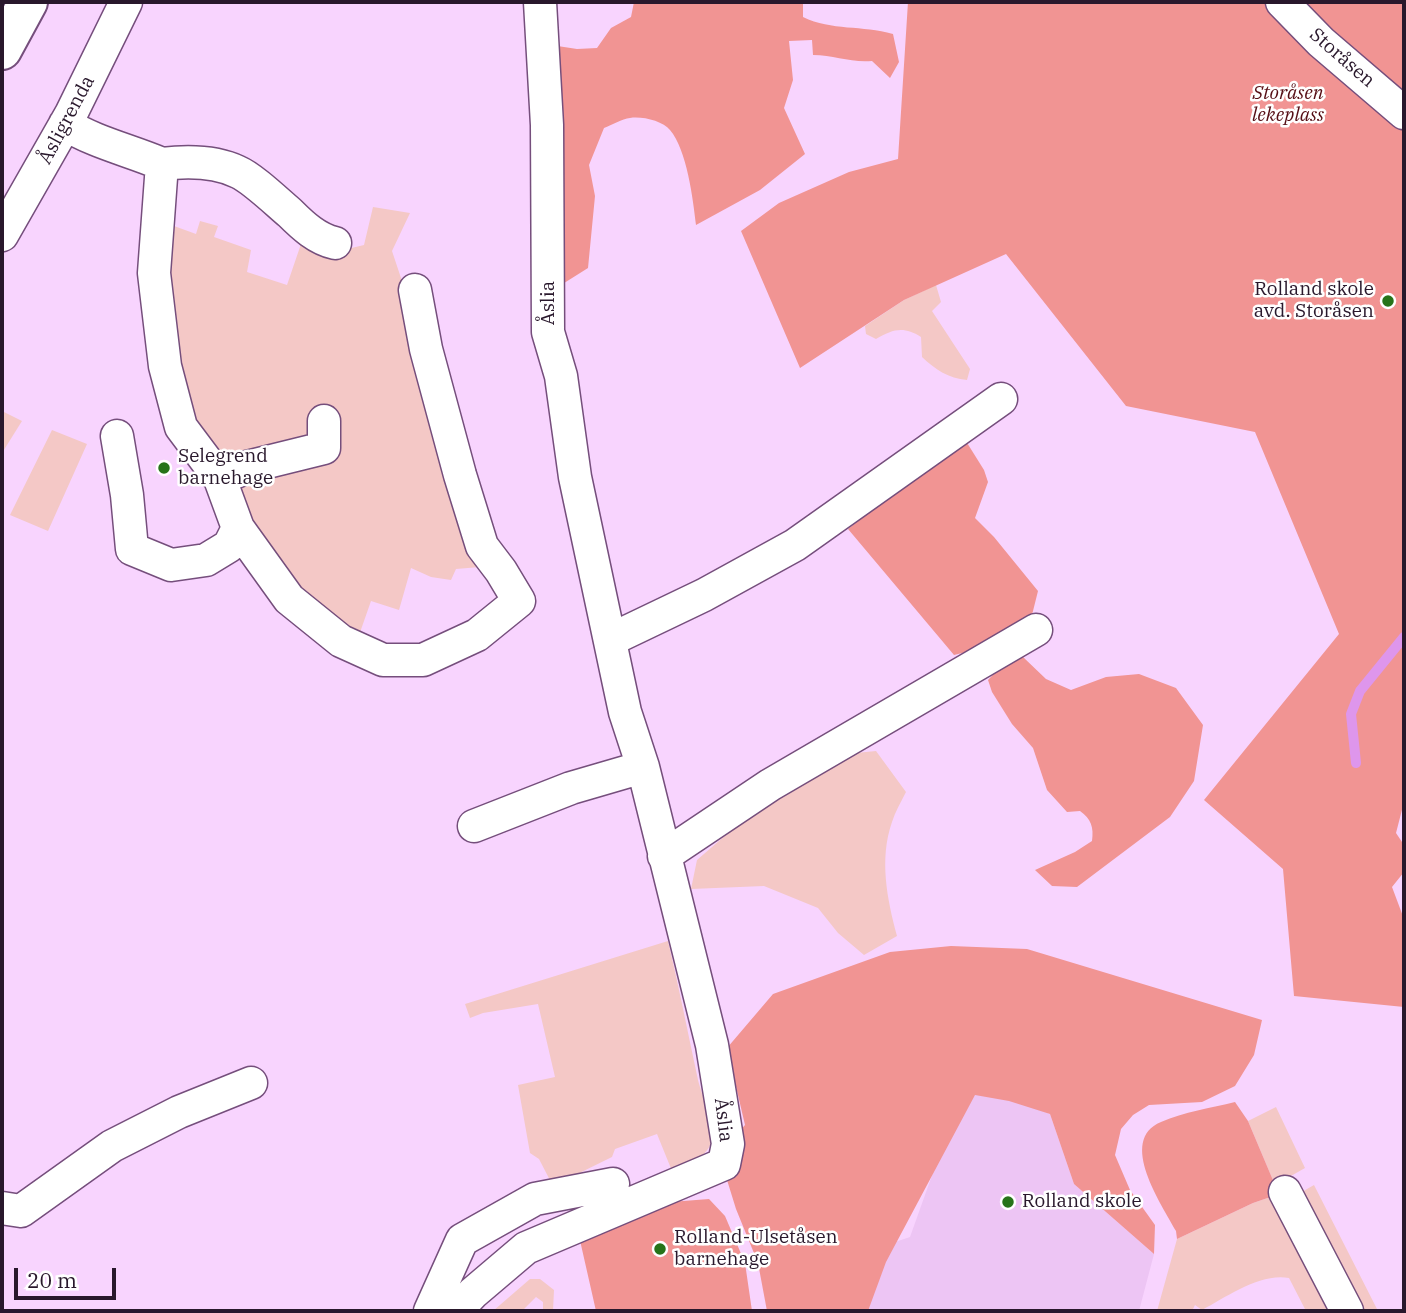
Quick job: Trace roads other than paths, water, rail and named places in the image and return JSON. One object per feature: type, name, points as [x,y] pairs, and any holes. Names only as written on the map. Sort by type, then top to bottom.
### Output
[{"type":"main road","points":[[2,50],[28,2]]},
{"type":"street","name":"Åsligrenda","points":[[2,235],[65,124],[126,2]]},
{"type":"street","name":"Åslia","points":[[456,1311],[472,1293],[526,1248],[724,1164],[728,1144],[712,1045],[643,768],[625,712],[575,477],[561,376],[548,332],[547,125],[541,2]]},
{"type":"street","name":"Storåsen","points":[[1282,2],[1321,42],[1404,113]]},
{"type":"street","points":[[65,124],[92,140],[130,150],[162,164],[187,161],[240,172],[308,230],[335,243]]},
{"type":"street","points":[[162,164],[154,272],[165,366],[181,427],[220,479],[239,528],[255,555],[289,599],[341,641],[383,660],[423,660],[477,635],[519,601],[482,546],[426,349],[415,290]]},
{"type":"street","points":[[610,640],[705,595],[795,545],[1001,399]]},
{"type":"street","points":[[220,479],[247,467],[324,448],[324,421]]},
{"type":"street","points":[[117,436],[127,495],[132,549],[171,565],[206,560],[229,546],[239,528]]},
{"type":"street","points":[[664,856],[770,785],[1036,630]]},
{"type":"street","points":[[474,826],[571,788],[643,768]]},
{"type":"street","points":[[2,1208],[21,1211],[112,1146],[179,1112],[251,1083]]},
{"type":"street","points":[[430,1311],[462,1240],[534,1199],[613,1184]]},
{"type":"street","points":[[1285,1192],[1347,1311]]},
{"type":"waterway","points":[[1356,763],[1351,714],[1360,691],[1404,637]]},
{"type":"place","name":"Rolland skole avd. Storåsen","points":[[1388,301]]},
{"type":"place","name":"Selegrend barnehage","points":[[164,468]]},
{"type":"place","name":"Rolland skole","points":[[1008,1202]]},
{"type":"place","name":"Rolland-Ulsetåsen barnehage","points":[[660,1249]]},
{"type":"park label","name":"Storåsen lekeplass","points":[[1288,105]]}]
